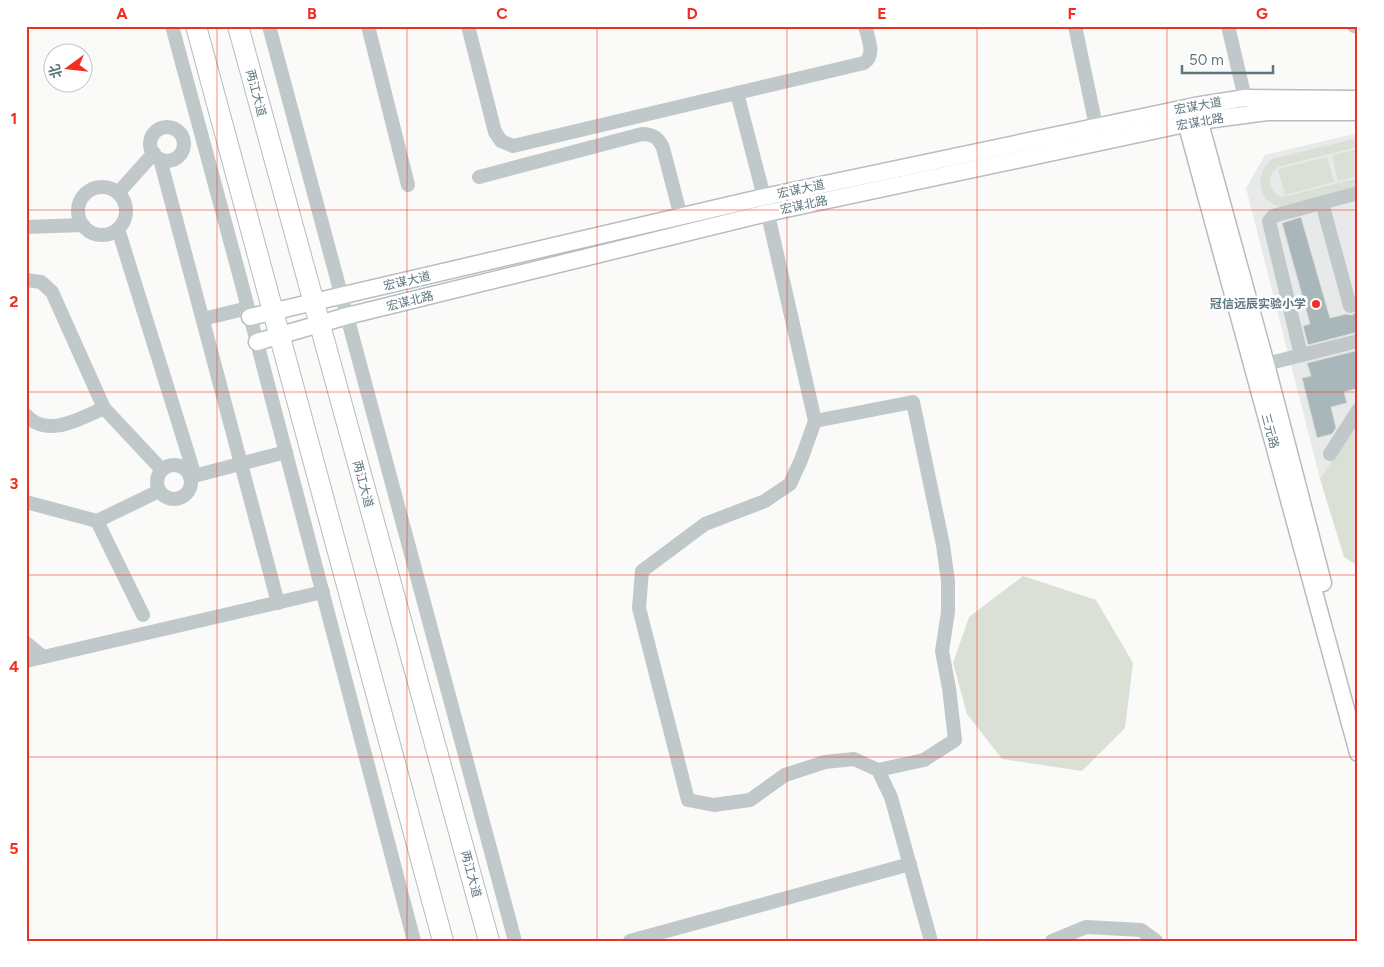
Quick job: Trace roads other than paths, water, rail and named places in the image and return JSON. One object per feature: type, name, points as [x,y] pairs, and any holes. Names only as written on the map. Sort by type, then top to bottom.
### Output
[{"type":"highway","points":[[196,26],[444,941]]},
{"type":"highway","name":"两江大道","points":[[238,26],[489,941]]},
{"type":"main road","name":"宏谋大道","points":[[249,312],[273,312],[681,217],[766,205],[1096,126],[1191,115],[1245,98],[1358,98]]},
{"type":"main road","name":"宏谋北路","points":[[257,342],[347,316],[766,205],[1191,115],[1267,112],[1358,112]]},
{"type":"main road","name":"三元路","points":[[1191,115],[1266,364],[1358,716]]},
{"type":"main road","name":"三元路","points":[[1191,115],[1358,753]]},
{"type":"street","points":[[172,26],[414,941]]},
{"type":"street","points":[[269,26],[516,941]]},
{"type":"street","points":[[368,26],[408,185]]},
{"type":"street","points":[[468,26],[495,132],[501,141],[516,146],[867,62],[870,53],[865,26]]},
{"type":"street","points":[[1075,26],[1096,126]]},
{"type":"street","points":[[1228,26],[1245,98]]},
{"type":"street","points":[[737,93],[766,205],[815,421],[790,484],[765,501],[705,524],[642,571],[639,608],[688,800],[714,805],[750,800],[785,775],[825,762],[854,760],[878,770],[924,760],[955,740],[950,688],[942,651],[948,612],[948,581],[944,544],[913,402],[815,421]]},
{"type":"street","points":[[157,156],[168,161],[178,157],[184,148],[183,137],[176,129],[160,129],[152,137],[151,148],[157,156],[203,320],[278,603]]},
{"type":"street","points":[[183,137],[200,133]]},
{"type":"street","points":[[479,177],[642,134],[651,135],[658,139],[663,148],[681,217]]},
{"type":"street","points":[[118,193],[157,156]]},
{"type":"street","points":[[104,187],[118,193],[126,207],[126,215],[118,229],[111,233],[96,234],[83,225],[78,211],[83,196],[96,188],[104,187]]},
{"type":"street","points":[[1301,356],[1269,220],[1273,216],[1358,193]]},
{"type":"street","points":[[1322,202],[1350,306]]},
{"type":"street","points":[[26,227],[83,225]]},
{"type":"street","points":[[118,229],[192,476],[188,491],[180,498],[168,498],[159,492],[157,480],[162,470],[171,466],[177,466],[192,476]]},
{"type":"street","points":[[26,280],[41,282],[49,287],[104,408],[162,470]]},
{"type":"street","points":[[203,320],[249,312]]},
{"type":"street","points":[[1266,364],[1358,341]]},
{"type":"street","points":[[26,416],[39,425],[50,427],[69,422],[104,408]]},
{"type":"street","points":[[1330,454],[1358,410]]},
{"type":"street","points":[[192,476],[286,452]]},
{"type":"street","points":[[26,502],[97,521],[159,492]]},
{"type":"street","points":[[97,521],[143,615]]},
{"type":"street","points":[[26,661],[323,592]]},
{"type":"street","points":[[26,643],[43,657]]},
{"type":"street","points":[[878,770],[891,797],[931,941]]},
{"type":"street","points":[[630,941],[681,934],[910,864]]},
{"type":"street","points":[[1052,941],[1086,927],[1142,930],[1156,941]]},
{"type":"place","name":"冠信远辰实验小学","points":[[1316,304]]}]
